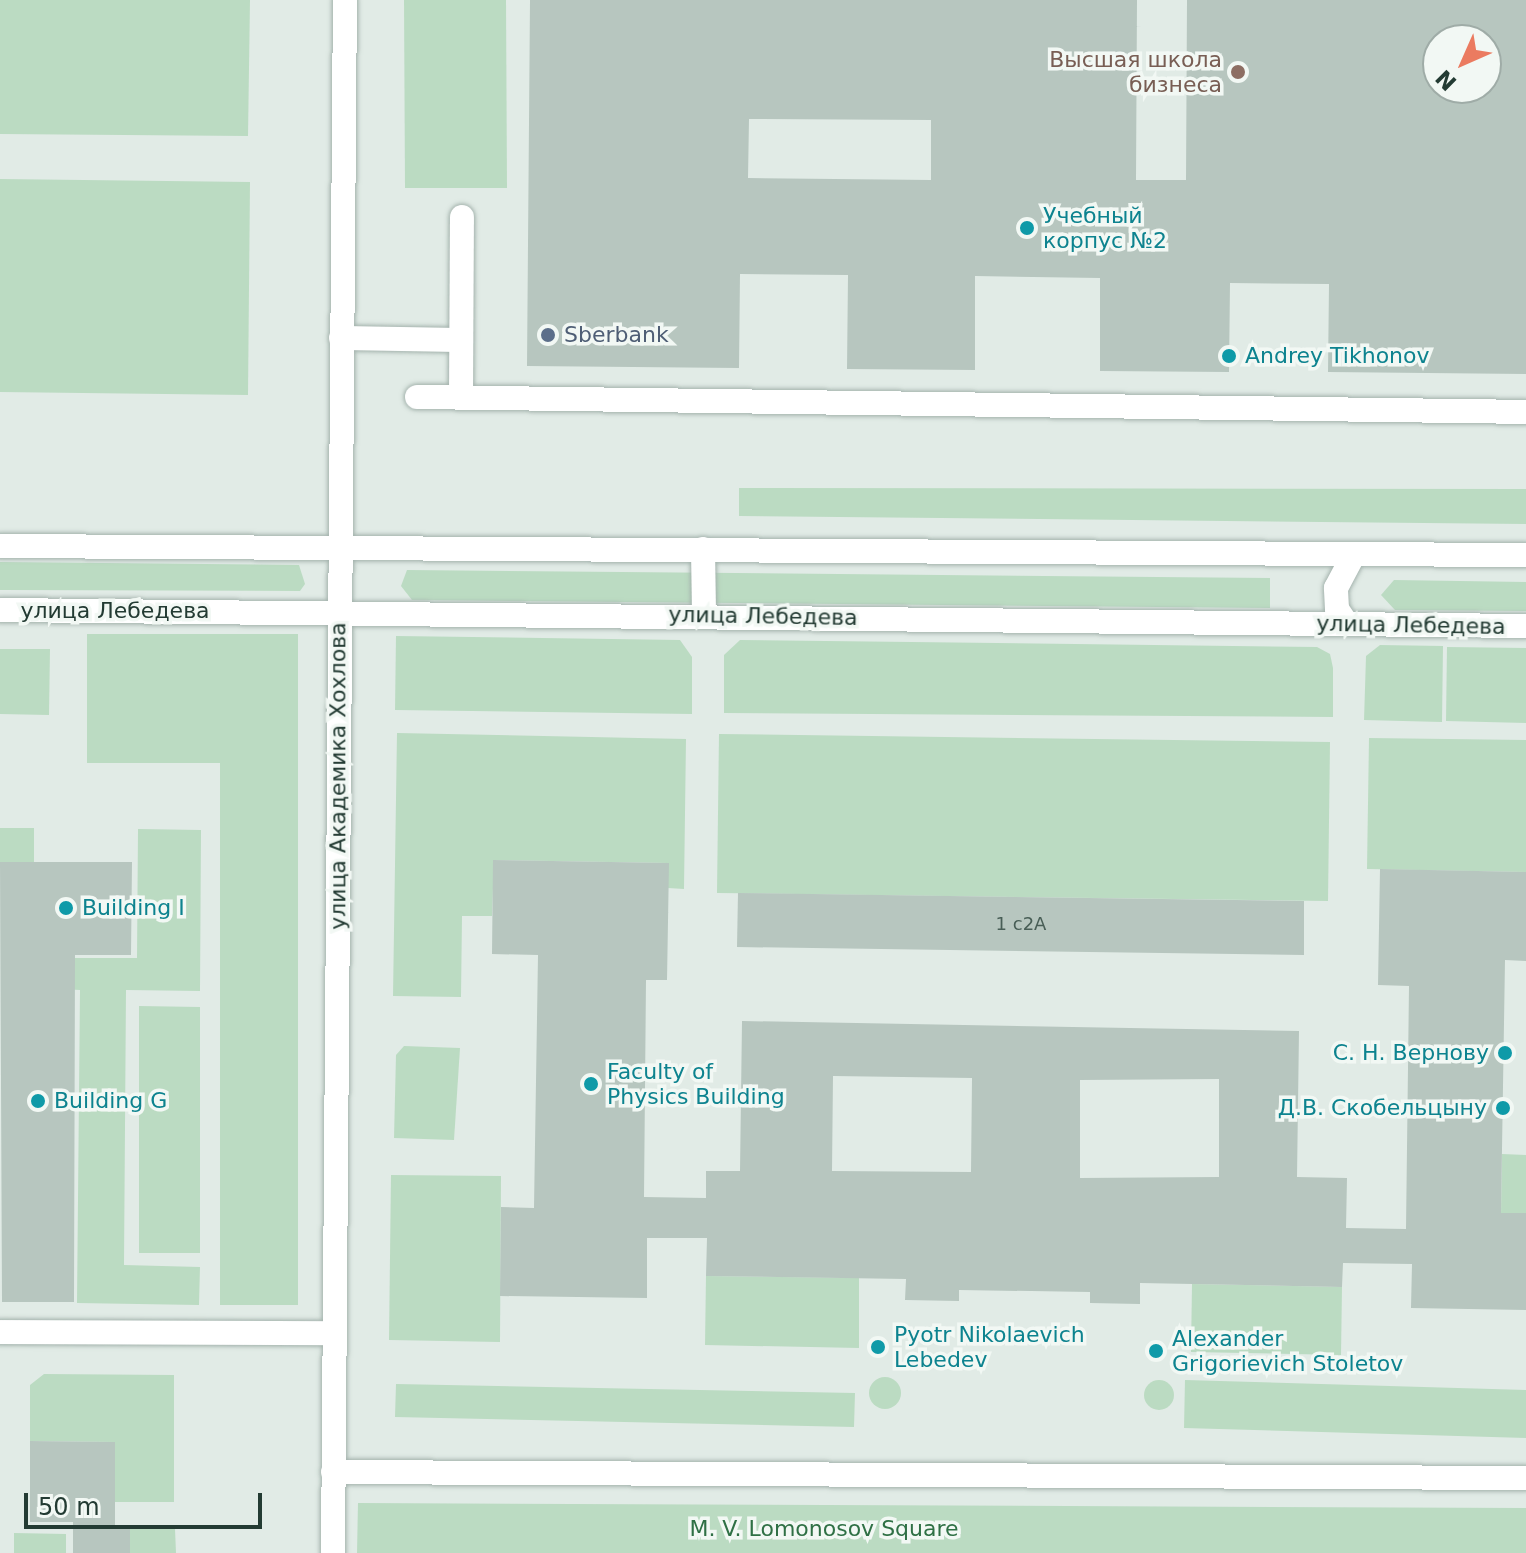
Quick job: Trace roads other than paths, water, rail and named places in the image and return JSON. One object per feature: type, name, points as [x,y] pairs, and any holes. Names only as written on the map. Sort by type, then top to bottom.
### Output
[{"type":"street","name":"улица Академика Хохлова","points":[[333,1553],[345,0]]},
{"type":"street","points":[[461,398],[462,217]]},
{"type":"street","points":[[341,338],[461,340]]},
{"type":"street","points":[[417,397],[1526,412]]},
{"type":"street","points":[[0,546],[1526,555]]},
{"type":"street","points":[[703,549],[704,616]]},
{"type":"street","points":[[1347,624],[1337,609],[1336,588],[1354,554]]},
{"type":"street","name":"улица Лебедева","points":[[0,610],[339,611],[1526,626]]},
{"type":"street","points":[[0,1332],[334,1333]]},
{"type":"street","points":[[333,1472],[1526,1478]]},
{"type":"place","name":"Высшая школа бизнеса","points":[[1238,72]]},
{"type":"place","name":"Учебный корпус №2","points":[[1027,228]]},
{"type":"place","name":"Sberbank","points":[[548,335]]},
{"type":"place","name":"Andrey Tikhonov","points":[[1229,356]]},
{"type":"place","name":"Building I","points":[[66,908]]},
{"type":"place","name":"С. Н. Вернову","points":[[1505,1053]]},
{"type":"place","name":"Faculty of Physics Building","points":[[591,1084]]},
{"type":"place","name":"Building G","points":[[38,1101]]},
{"type":"place","name":"Д.В. Скобельцыну","points":[[1503,1108]]},
{"type":"place","name":"Pyotr Nikolaevich Lebedev","points":[[878,1347]]},
{"type":"place","name":"Alexander Grigorievich Stoletov","points":[[1156,1351]]},
{"type":"park label","name":"M. V. Lomonosov Square","points":[[824,1529]]}]
